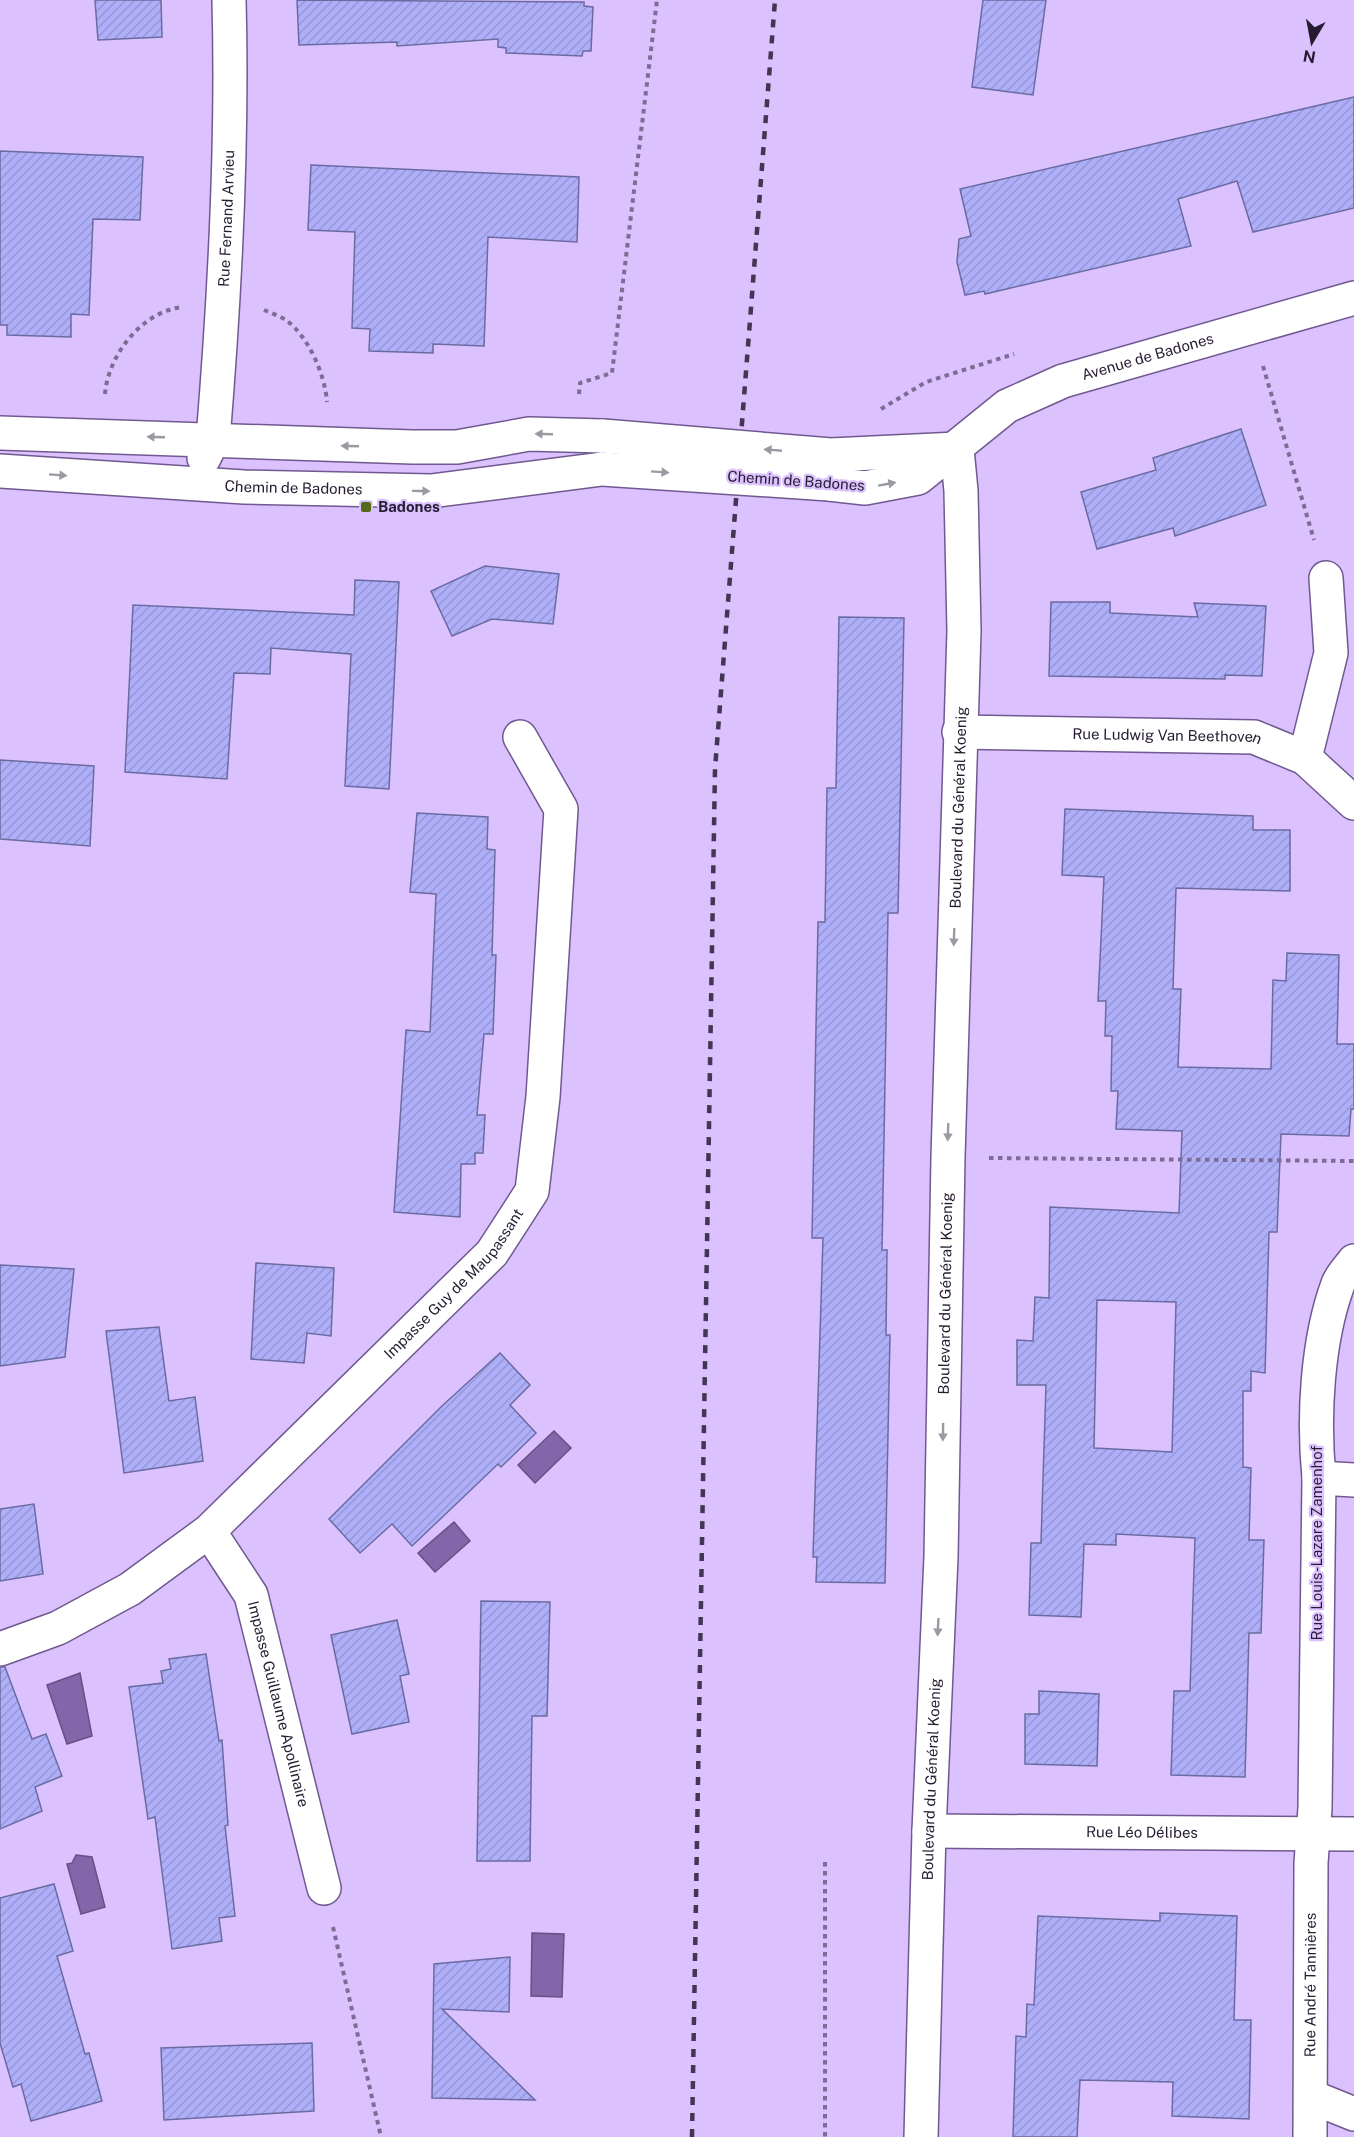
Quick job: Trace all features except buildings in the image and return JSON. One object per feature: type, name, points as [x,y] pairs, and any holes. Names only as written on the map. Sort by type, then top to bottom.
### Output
[{"type":"street","name":"Rue Fernand Arvieu","points":[[213,439],[231,105],[229,0]]},
{"type":"street","name":"Avenue de Badones","points":[[957,449],[1007,406],[1063,381],[1354,298]]},
{"type":"street","name":"Chemin de Badones","points":[[0,433],[423,447],[457,447],[529,434],[603,436],[830,469],[865,488],[918,478],[957,449]]},
{"type":"street","name":"Chemin de Badones","points":[[97,478],[140,462],[202,462],[213,439]]},
{"type":"street","name":"Boulevard du Général Koenig","points":[[921,2137],[928,1831],[941,1557],[948,1157],[959,732],[964,631],[961,492],[957,449]]},
{"type":"street","name":"Chemin de Badones","points":[[0,471],[244,487],[431,491],[602,469],[830,469]]},
{"type":"street","points":[[1305,758],[1331,653],[1326,578]]},
{"type":"street","name":"Rue Ludwig Van Beethoven","points":[[959,732],[1254,737],[1305,758],[1354,803]]},
{"type":"street","name":"Impasse Guy de Maupassant","points":[[0,1649],[58,1628],[130,1589],[209,1531],[492,1253],[532,1191],[543,1097],[561,809],[519,737]]},
{"type":"street","name":"Rue Louis-Lazare Zamenhof","points":[[1312,1833],[1315,1808],[1319,1478],[1316,1446],[1320,1362],[1339,1282],[1354,1261]]},
{"type":"street","points":[[1319,1478],[1354,1480]]},
{"type":"street","name":"Impasse Guillaume Apollinaire","points":[[209,1531],[251,1595],[324,1888]]},
{"type":"street","name":"Rue Léo Délibes","points":[[928,1831],[1354,1834]]},
{"type":"street","name":"Rue André Tannières","points":[[1311,2137],[1312,1833]]},
{"type":"street","points":[[1312,2097],[1354,2114]]},
{"type":"path","points":[[578,405],[579,383],[612,373],[657,0]]},
{"type":"path","points":[[1252,327],[1326,578]]},
{"type":"path","points":[[948,1157],[1354,1161]]},
{"type":"path","points":[[825,1862],[825,2137]]},
{"type":"path","points":[[324,1888],[381,2137]]},
{"type":"shaded area","points":[[554,1431],[571,1448],[535,1483],[518,1465]]},
{"type":"shaded area","points":[[454,1522],[470,1541],[435,1572],[418,1553]]},
{"type":"shaded area","points":[[80,1673],[92,1736],[67,1744],[47,1685]]},
{"type":"shaded area","points":[[76,1855],[92,1857],[105,1907],[81,1914],[67,1864],[72,1863]]},
{"type":"shaded area","points":[[532,1933],[564,1934],[562,1997],[531,1996]]},
{"type":"railway","points":[[692,2137],[715,769],[775,0]]},
{"type":"place","name":"Badones","points":[[366,507]]}]
